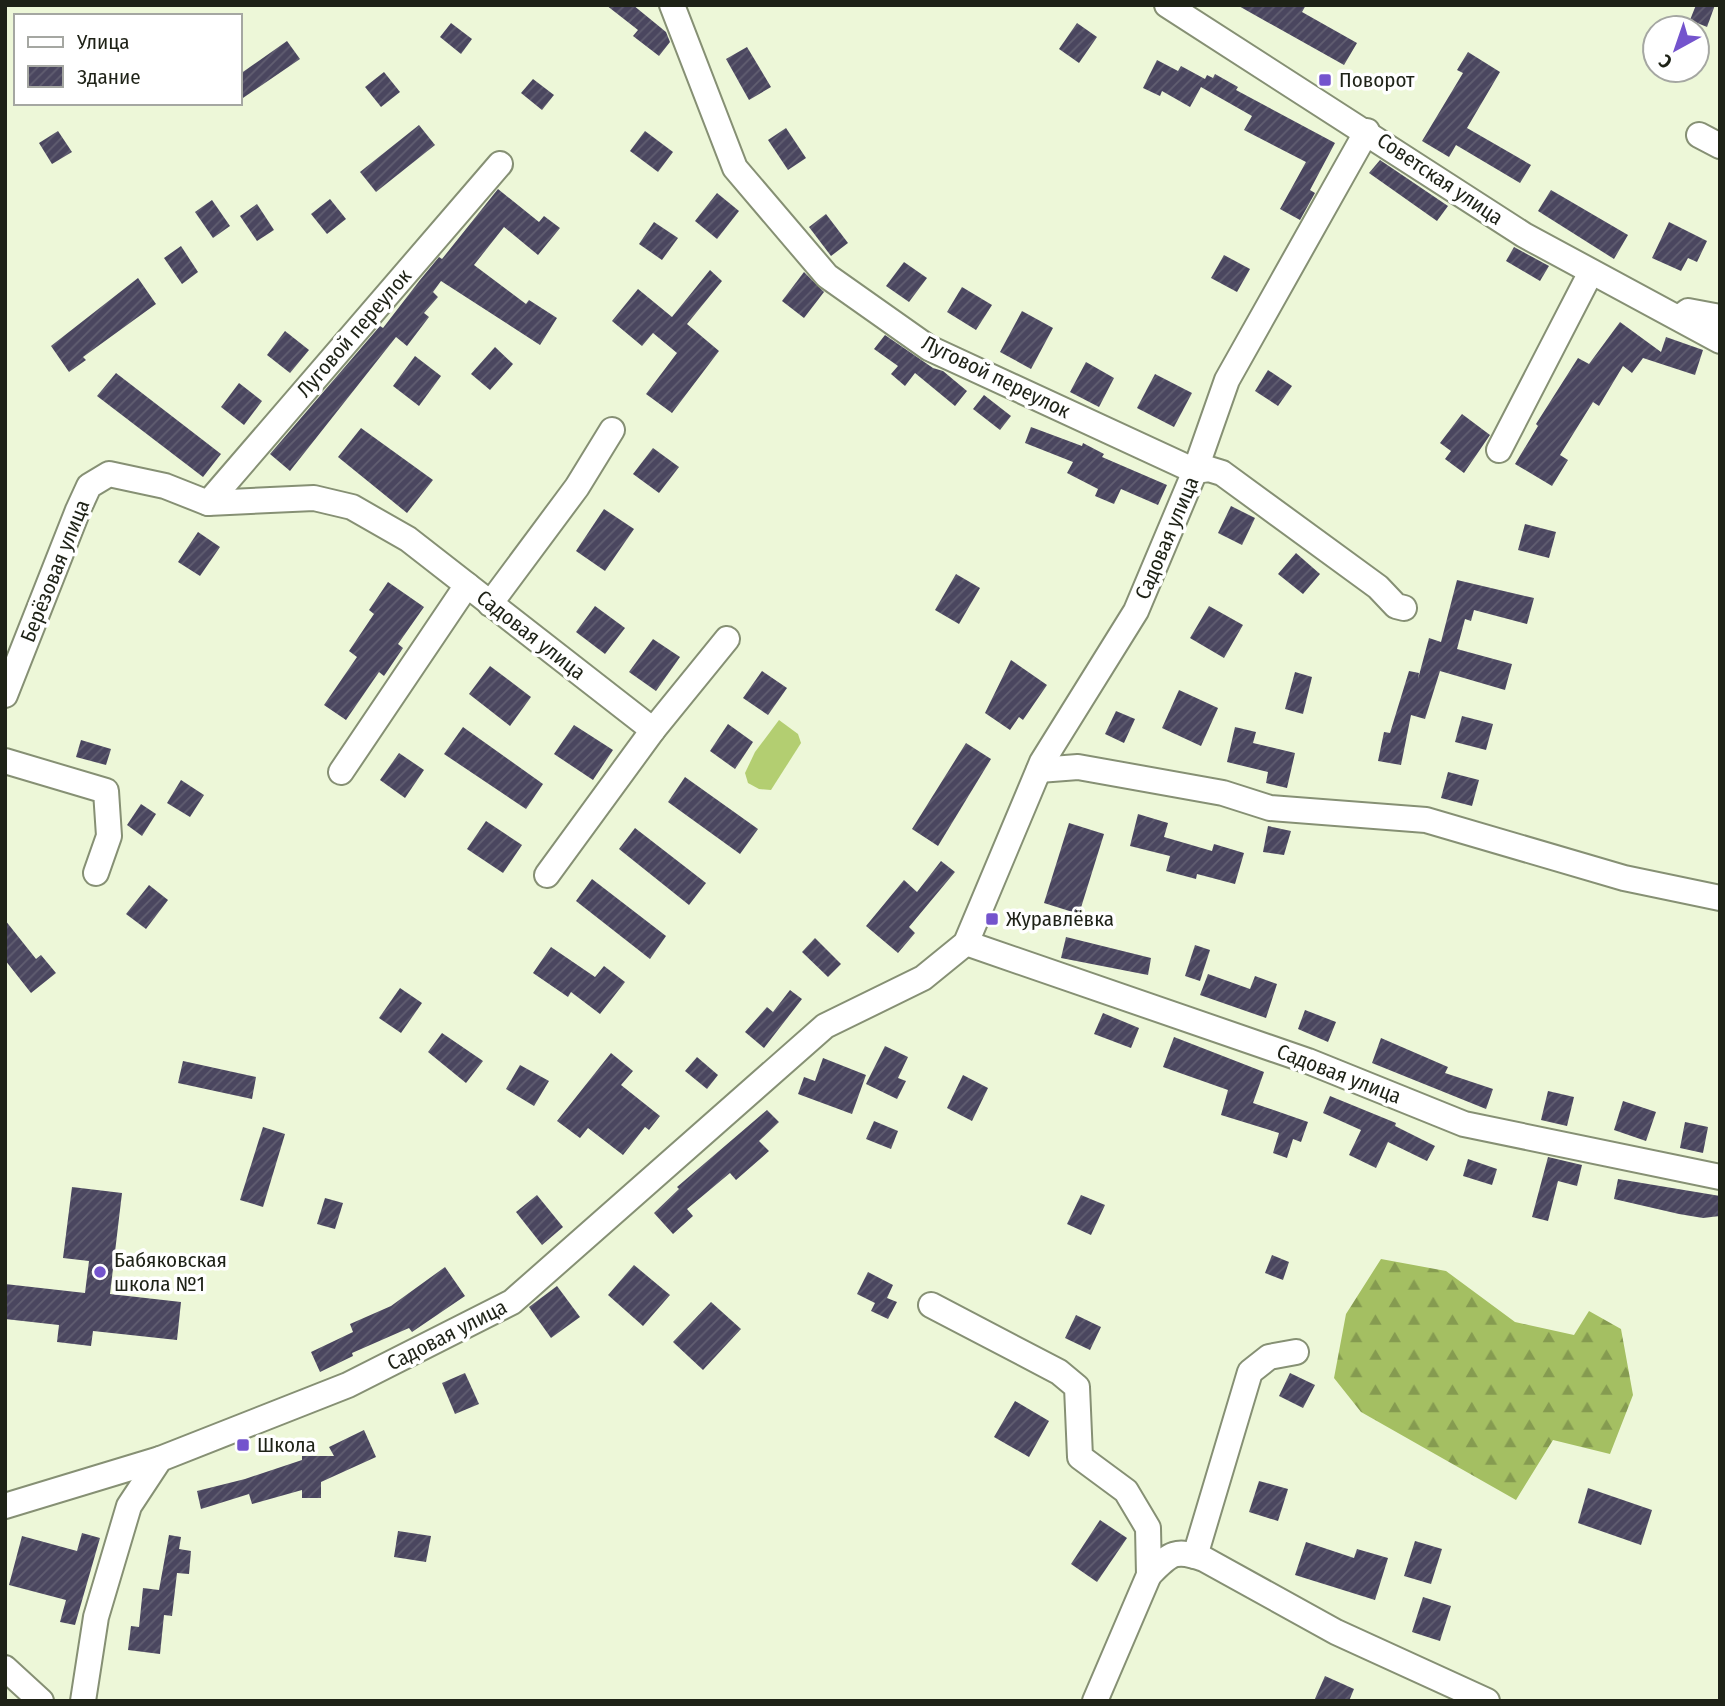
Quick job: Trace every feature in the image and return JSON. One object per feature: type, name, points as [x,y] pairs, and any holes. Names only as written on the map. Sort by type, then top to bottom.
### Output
[{"type":"street","name":"Луговой переулок","points":[[672,5],[735,168],[827,276],[929,348],[1195,471],[1209,469],[1223,473],[1404,608]]},
{"type":"street","name":"Советская улица","points":[[1167,5],[1367,131],[1524,235],[1720,341]]},
{"type":"street","name":"Садовая улица","points":[[5,1506],[160,1459],[348,1385],[512,1302],[825,1026],[923,978],[966,943],[1038,770],[1136,611],[1195,471],[1227,380],[1367,131]]},
{"type":"street","name":"Луговой переулок","points":[[208,503],[500,164]]},
{"type":"street","points":[[1499,450],[1591,272]]},
{"type":"street","points":[[1678,318],[1688,311],[1715,319],[1720,317]]},
{"type":"street","points":[[490,604],[577,488],[612,430]]},
{"type":"street","name":"Берёзовая улица","points":[[5,695],[89,486],[109,474],[130,477],[208,503],[314,498],[352,507],[408,539]]},
{"type":"street","name":"Садовая улица","points":[[408,539],[653,730]]},
{"type":"street","points":[[341,772],[467,585]]},
{"type":"street","points":[[547,875],[653,730],[727,639]]},
{"type":"street","points":[[5,761],[106,791],[109,836],[96,873]]},
{"type":"street","points":[[1038,770],[1078,767],[1223,793],[1270,808],[1426,820],[1624,878],[1720,898]]},
{"type":"street","name":"Садовая улица","points":[[966,943],[1308,1061],[1464,1124],[1720,1177]]},
{"type":"street","points":[[931,1304],[1059,1372],[1077,1387],[1080,1457],[1126,1491],[1148,1528],[1149,1575]]},
{"type":"street","points":[[1195,1556],[1250,1372],[1269,1357],[1296,1352]]},
{"type":"street","points":[[83,1701],[96,1617],[128,1506],[160,1459]]},
{"type":"street","points":[[1095,1701],[1149,1575],[1168,1556],[1183,1552],[1336,1632],[1488,1701]]},
{"type":"street","points":[[5,1668],[41,1701]]},
{"type":"green space","points":[[1381,1259],[1446,1271],[1515,1322],[1574,1335],[1589,1311],[1621,1329],[1633,1395],[1610,1454],[1553,1440],[1516,1500],[1361,1412],[1334,1378],[1346,1314]]},
{"type":"shaded area","points":[[779,720],[798,734],[801,743],[771,790],[759,789],[748,783],[745,773],[755,752]]},
{"type":"building","points":[[606,5],[633,5],[666,32],[670,42],[659,56],[633,36],[638,30]]},
{"type":"building","points":[[1237,5],[1306,5],[1302,12],[1357,43],[1344,65]]},
{"type":"building","points":[[1696,5],[1715,5],[1711,16],[1692,14]]},
{"type":"building","points":[[451,23],[472,39],[461,54],[440,37]]},
{"type":"building","points":[[1077,23],[1097,37],[1079,63],[1059,49]]},
{"type":"building","points":[[287,41],[300,59],[242,99],[242,73]]},
{"type":"building","points":[[747,47],[771,87],[749,100],[726,59]]},
{"type":"building","points":[[1468,52],[1500,72],[1467,128],[1531,165],[1520,183],[1456,145],[1449,157],[1422,141],[1463,73],[1457,70]]},
{"type":"building","points":[[1157,60],[1178,71],[1181,66],[1205,79],[1207,75],[1213,78],[1215,74],[1238,87],[1236,90],[1335,143],[1310,190],[1315,193],[1300,220],[1280,209],[1306,162],[1244,130],[1252,116],[1201,87],[1190,107],[1162,91],[1160,96],[1143,88]]},
{"type":"building","points":[[384,72],[400,92],[381,107],[365,87]]},
{"type":"building","points":[[533,79],[554,95],[542,110],[521,93]]},
{"type":"building","points":[[419,125],[435,145],[376,192],[360,172]]},
{"type":"building","points":[[786,128],[806,158],[788,170],[768,140]]},
{"type":"building","points":[[58,131],[72,152],[52,164],[39,143]]},
{"type":"building","points":[[645,131],[673,152],[658,172],[630,151]]},
{"type":"building","points":[[1380,160],[1448,206],[1437,221],[1369,173]]},
{"type":"building","points":[[498,189],[539,222],[544,216],[560,228],[538,255],[504,227],[474,265],[526,304],[529,300],[557,318],[540,345],[441,281],[433,292],[438,297],[424,313],[429,317],[407,346],[396,337],[290,471],[270,454],[380,326],[383,328],[439,257],[442,259]]},
{"type":"building","points":[[1551,190],[1628,235],[1614,259],[1538,211]]},
{"type":"building","points":[[717,193],[739,211],[717,239],[695,221]]},
{"type":"building","points":[[330,199],[346,219],[327,234],[311,214]]},
{"type":"building","points":[[212,200],[230,226],[213,238],[195,212]]},
{"type":"building","points":[[257,204],[274,230],[257,241],[240,216]]},
{"type":"building","points":[[826,214],[848,243],[831,256],[809,227]]},
{"type":"building","points":[[654,222],[678,238],[662,260],[639,244]]},
{"type":"building","points":[[1669,222],[1707,241],[1697,262],[1688,258],[1681,271],[1652,258]]},
{"type":"building","points":[[181,246],[198,272],[182,284],[164,258]]},
{"type":"building","points":[[1514,247],[1549,266],[1540,281],[1506,261]]},
{"type":"building","points":[[1224,255],[1250,269],[1237,292],[1211,278]]},
{"type":"building","points":[[904,262],[927,278],[909,302],[886,286]]},
{"type":"building","points":[[710,270],[722,281],[687,324],[719,351],[672,413],[646,394],[677,353],[653,333],[642,346],[612,321],[638,289],[672,317]]},
{"type":"building","points":[[804,272],[824,292],[804,318],[782,301]]},
{"type":"building","points":[[138,278],[156,304],[83,357],[86,360],[69,372],[51,346]]},
{"type":"building","points":[[962,287],[992,305],[976,330],[947,312]]},
{"type":"building","points":[[1022,311],[1053,328],[1031,369],[1000,352]]},
{"type":"building","points":[[1620,322],[1661,352],[1666,337],[1703,350],[1695,375],[1643,358],[1632,373],[1623,366],[1599,406],[1593,402],[1560,455],[1568,460],[1552,486],[1515,464],[1538,426],[1536,424],[1578,358],[1589,364]]},
{"type":"building","points":[[285,331],[309,350],[290,373],[267,355]]},
{"type":"building","points":[[885,335],[933,368],[943,371],[967,391],[955,406],[915,373],[905,386],[891,374],[898,366],[874,349]]},
{"type":"building","points":[[495,347],[513,364],[490,390],[471,374]]},
{"type":"building","points":[[415,356],[441,376],[419,406],[393,386]]},
{"type":"building","points":[[1086,362],[1114,378],[1099,407],[1070,392]]},
{"type":"building","points":[[1268,370],[1292,386],[1278,406],[1255,391]]},
{"type":"building","points":[[116,373],[221,454],[203,477],[97,396]]},
{"type":"building","points":[[1155,374],[1192,393],[1174,427],[1137,408]]},
{"type":"building","points":[[239,383],[262,401],[244,425],[221,407]]},
{"type":"building","points":[[984,395],[1011,416],[1000,430],[973,409]]},
{"type":"building","points":[[1462,414],[1490,435],[1464,473],[1445,459],[1451,451],[1440,443]]},
{"type":"building","points":[[1031,427],[1082,446],[1083,443],[1104,454],[1102,457],[1167,485],[1158,505],[1121,489],[1114,504],[1095,496],[1098,489],[1067,473],[1073,462],[1025,443]]},
{"type":"building","points":[[361,428],[433,480],[407,513],[338,457]]},
{"type":"building","points":[[653,448],[679,467],[659,493],[633,474]]},
{"type":"building","points":[[1231,506],[1255,518],[1242,545],[1218,533]]},
{"type":"building","points":[[604,509],[634,529],[605,571],[576,551]]},
{"type":"building","points":[[1525,524],[1556,532],[1549,558],[1518,550]]},
{"type":"building","points":[[198,532],[220,547],[200,576],[178,562]]},
{"type":"building","points":[[1296,553],[1320,574],[1303,594],[1278,574]]},
{"type":"building","points":[[956,574],[980,588],[959,624],[935,610]]},
{"type":"building","points":[[1457,580],[1534,598],[1527,624],[1474,610],[1471,621],[1465,619],[1457,649],[1512,664],[1505,690],[1440,671],[1425,719],[1411,715],[1401,765],[1378,761],[1384,732],[1390,733],[1409,671],[1419,673],[1418,679],[1429,638],[1441,642]]},
{"type":"building","points":[[388,582],[424,607],[398,644],[403,648],[384,676],[379,672],[346,720],[324,705],[357,657],[349,651],[374,614],[369,610]]},
{"type":"building","points":[[595,606],[625,628],[605,654],[576,632]]},
{"type":"building","points":[[1209,606],[1243,625],[1224,658],[1190,638]]},
{"type":"building","points":[[653,639],[680,657],[656,691],[629,672]]},
{"type":"building","points":[[1011,660],[1047,685],[1023,720],[1019,717],[1010,730],[985,713]]},
{"type":"building","points":[[490,666],[531,697],[510,726],[469,694]]},
{"type":"building","points":[[762,671],[787,688],[768,715],[743,698]]},
{"type":"building","points":[[1295,672],[1312,677],[1303,714],[1285,709]]},
{"type":"building","points":[[1179,690],[1218,708],[1201,746],[1162,728]]},
{"type":"building","points":[[1116,711],[1135,719],[1124,743],[1105,734]]},
{"type":"building","points":[[1462,716],[1493,724],[1486,750],[1455,742]]},
{"type":"building","points":[[728,724],[753,742],[735,769],[710,751]]},
{"type":"building","points":[[574,725],[613,750],[593,780],[554,754]]},
{"type":"building","points":[[463,727],[543,784],[526,809],[444,754]]},
{"type":"building","points":[[1235,727],[1256,732],[1253,743],[1295,753],[1287,788],[1266,783],[1268,772],[1227,762]]},
{"type":"building","points":[[81,740],[111,749],[106,765],[76,757]]},
{"type":"building","points":[[966,743],[991,759],[938,846],[912,829]]},
{"type":"building","points":[[399,753],[424,770],[405,798],[380,780]]},
{"type":"building","points":[[1448,772],[1479,780],[1472,806],[1441,798]]},
{"type":"building","points":[[685,777],[758,829],[740,854],[668,802]]},
{"type":"building","points":[[181,780],[204,795],[190,817],[167,803]]},
{"type":"building","points":[[141,804],[156,814],[142,836],[127,825]]},
{"type":"building","points":[[1138,814],[1168,823],[1164,837],[1212,851],[1214,844],[1244,853],[1235,884],[1197,874],[1196,879],[1166,871],[1170,856],[1130,846]]},
{"type":"building","points":[[486,821],[522,845],[503,873],[467,849]]},
{"type":"building","points":[[1069,823],[1104,834],[1079,914],[1044,903]]},
{"type":"building","points":[[1268,826],[1291,831],[1284,855],[1263,852]]},
{"type":"building","points":[[635,828],[706,883],[689,905],[619,849]]},
{"type":"building","points":[[941,861],[955,872],[909,927],[915,933],[898,953],[866,926],[904,880],[917,892]]},
{"type":"building","points":[[592,879],[666,936],[650,959],[576,901]]},
{"type":"building","points":[[149,885],[168,900],[146,929],[126,914]]},
{"type":"building","points":[[5,920],[36,959],[41,955],[56,973],[31,993],[5,960]]},
{"type":"building","points":[[1066,937],[1151,958],[1148,975],[1061,958]]},
{"type":"building","points":[[815,938],[841,964],[828,977],[802,952]]},
{"type":"building","points":[[1195,945],[1210,950],[1200,981],[1185,976]]},
{"type":"building","points":[[551,947],[595,977],[604,966],[625,982],[600,1014],[571,992],[568,997],[533,973]]},
{"type":"building","points":[[1208,974],[1250,989],[1255,976],[1277,984],[1266,1018],[1200,995]]},
{"type":"building","points":[[400,988],[422,1003],[401,1033],[379,1018]]},
{"type":"building","points":[[790,990],[802,999],[764,1048],[745,1032],[767,1007],[773,1012]]},
{"type":"building","points":[[1305,1010],[1336,1022],[1328,1042],[1298,1029]]},
{"type":"building","points":[[1103,1013],[1139,1028],[1131,1048],[1094,1034]]},
{"type":"building","points":[[442,1033],[483,1061],[466,1083],[428,1052]]},
{"type":"building","points":[[1174,1037],[1264,1072],[1253,1103],[1308,1122],[1301,1142],[1293,1139],[1287,1158],[1273,1153],[1279,1133],[1221,1115],[1228,1090],[1163,1067]]},
{"type":"building","points":[[1381,1038],[1448,1067],[1445,1073],[1493,1089],[1486,1109],[1372,1063]]},
{"type":"building","points":[[885,1046],[908,1057],[898,1078],[906,1081],[897,1099],[866,1084]]},
{"type":"building","points":[[611,1053],[633,1071],[621,1085],[660,1116],[649,1130],[645,1127],[623,1155],[588,1128],[580,1138],[557,1121]]},
{"type":"building","points":[[697,1057],[718,1075],[707,1089],[685,1071]]},
{"type":"building","points":[[823,1058],[866,1075],[852,1114],[798,1094],[804,1077],[815,1081]]},
{"type":"building","points":[[183,1061],[256,1077],[252,1099],[178,1083]]},
{"type":"building","points":[[520,1065],[549,1081],[534,1106],[506,1089]]},
{"type":"building","points":[[963,1075],[988,1088],[972,1121],[947,1108]]},
{"type":"building","points":[[1548,1091],[1574,1097],[1567,1126],[1541,1120]]},
{"type":"building","points":[[1330,1096],[1396,1123],[1395,1126],[1435,1146],[1427,1161],[1388,1142],[1376,1168],[1349,1155],[1361,1130],[1323,1113]]},
{"type":"building","points":[[1623,1101],[1656,1112],[1646,1141],[1614,1130]]},
{"type":"building","points":[[767,1110],[779,1122],[759,1141],[769,1151],[736,1180],[730,1173],[687,1209],[693,1216],[673,1234],[654,1213],[679,1189],[677,1187]]},
{"type":"building","points":[[874,1121],[898,1131],[891,1149],[866,1139]]},
{"type":"building","points":[[1685,1122],[1708,1127],[1703,1153],[1680,1148]]},
{"type":"building","points":[[263,1127],[285,1134],[263,1207],[240,1200]]},
{"type":"building","points":[[1548,1157],[1582,1165],[1577,1186],[1558,1181],[1548,1221],[1532,1217]]},
{"type":"building","points":[[1468,1159],[1497,1169],[1492,1185],[1463,1176]]},
{"type":"building","points":[[1618,1179],[1720,1196],[1720,1216],[1703,1218],[1614,1199]]},
{"type":"building","name":"Бабяковская школа №1","points":[[72,1187],[122,1193],[110,1294],[181,1302],[177,1340],[93,1331],[91,1346],[57,1342],[59,1325],[5,1319],[5,1284],[85,1293],[89,1261],[63,1258]]},
{"type":"building","points":[[537,1195],[563,1227],[542,1245],[516,1212]]},
{"type":"building","points":[[1081,1195],[1105,1205],[1091,1235],[1067,1224]]},
{"type":"building","points":[[325,1198],[343,1203],[335,1229],[317,1224]]},
{"type":"building","points":[[1272,1255],[1289,1262],[1283,1280],[1265,1273]]},
{"type":"building","points":[[634,1265],[670,1295],[643,1326],[608,1295]]},
{"type":"building","points":[[445,1267],[465,1296],[412,1332],[409,1328],[352,1353],[353,1356],[320,1372],[311,1352],[353,1332],[350,1324],[391,1306]]},
{"type":"building","points":[[868,1272],[893,1285],[887,1298],[897,1302],[888,1319],[871,1311],[875,1303],[857,1294]]},
{"type":"building","points":[[557,1286],[580,1317],[551,1338],[529,1307]]},
{"type":"building","points":[[711,1302],[741,1329],[703,1370],[673,1342]]},
{"type":"building","points":[[1076,1315],[1101,1327],[1090,1350],[1065,1338]]},
{"type":"building","points":[[465,1373],[479,1404],[455,1414],[442,1383]]},
{"type":"building","points":[[1290,1373],[1315,1385],[1303,1408],[1279,1396]]},
{"type":"building","points":[[1015,1401],[1049,1421],[1029,1457],[994,1437]]},
{"type":"building","points":[[364,1430],[376,1457],[321,1482],[321,1498],[302,1498],[302,1490],[252,1504],[249,1494],[201,1509],[197,1491],[302,1460],[302,1456],[334,1456],[329,1447]]},
{"type":"building","points":[[1259,1481],[1288,1489],[1278,1521],[1249,1512]]},
{"type":"building","points":[[1588,1488],[1652,1510],[1641,1545],[1578,1523]]},
{"type":"building","points":[[1100,1520],[1127,1538],[1097,1582],[1071,1564]]},
{"type":"building","points":[[398,1531],[431,1536],[426,1562],[394,1557]]},
{"type":"building","points":[[82,1533],[100,1538],[75,1625],[60,1622],[66,1600],[9,1585],[22,1536],[77,1551]]},
{"type":"building","points":[[169,1535],[181,1537],[179,1549],[191,1551],[189,1574],[177,1573],[172,1616],[164,1615],[160,1654],[128,1650],[131,1626],[139,1627],[143,1588],[159,1590]]},
{"type":"building","points":[[1415,1541],[1442,1549],[1431,1584],[1404,1576]]},
{"type":"building","points":[[1306,1542],[1354,1558],[1357,1549],[1388,1558],[1375,1600],[1295,1575]]},
{"type":"building","points":[[1423,1597],[1451,1606],[1440,1641],[1412,1632]]},
{"type":"building","points":[[1325,1676],[1354,1689],[1349,1701],[1314,1701]]},
{"type":"place","name":"Поворот","points":[[1325,80]]},
{"type":"place","name":"Журавлёвка","points":[[992,919]]},
{"type":"place","name":"Бабяковская школа №1","points":[[100,1272]]},
{"type":"place","name":"Школа","points":[[243,1445]]}]
